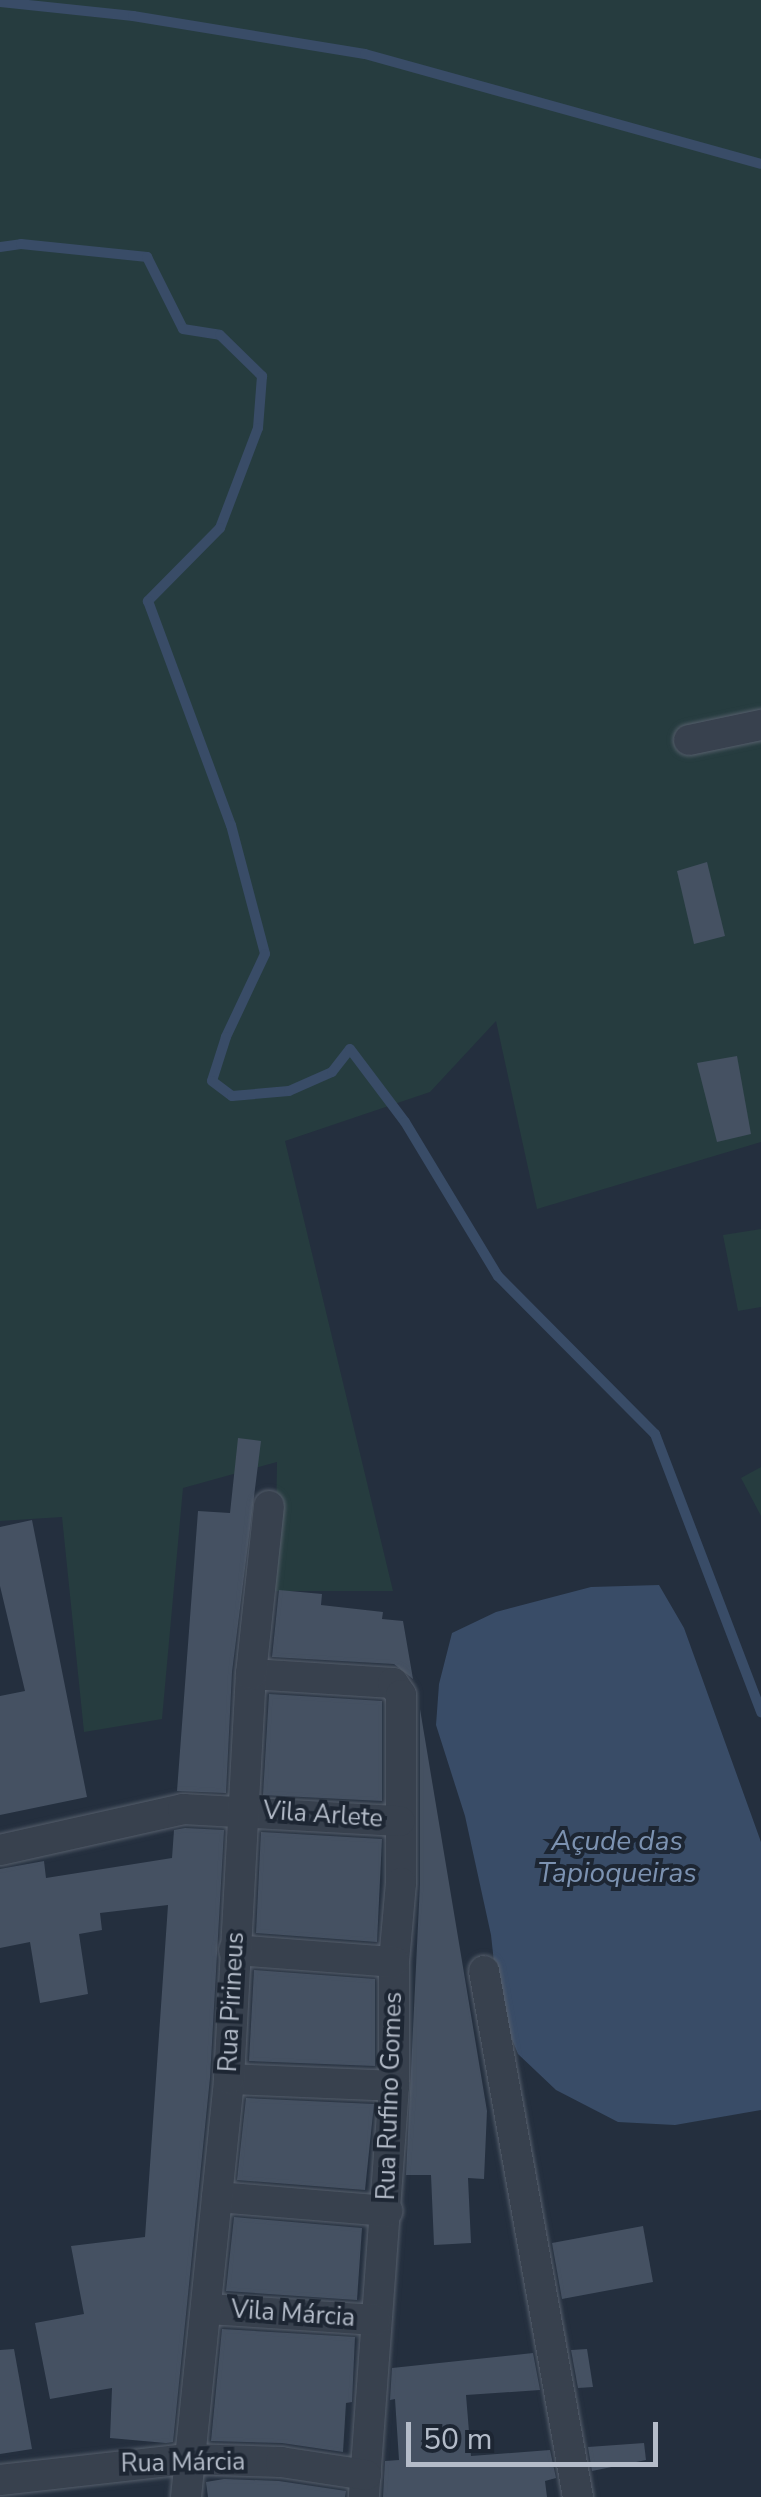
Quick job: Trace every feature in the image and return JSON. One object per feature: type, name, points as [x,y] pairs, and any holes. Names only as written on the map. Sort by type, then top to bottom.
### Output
[{"type":"street","points":[[689,740],[761,725]]},
{"type":"street","name":"Rua Pirineus","points":[[186,2497],[209,2309],[229,2078],[252,1674],[270,1506]]},
{"type":"street","name":"Rua Rufino Gomes","points":[[252,1674],[393,1683],[402,1696],[402,1883],[394,1962],[394,2086],[365,2486]]},
{"type":"street","name":"Vila Arlete","points":[[0,1850],[183,1810],[400,1820]]},
{"type":"street","points":[[234,1950],[394,1962]]},
{"type":"street","points":[[484,1970],[578,2497]]},
{"type":"street","points":[[229,2078],[394,2086]]},
{"type":"street","points":[[216,2198],[387,2212]]},
{"type":"street","name":"Vila Márcia","points":[[209,2309],[376,2320]]},
{"type":"street","name":"Rua Márcia","points":[[0,2480],[188,2460],[280,2462],[365,2486]]},
{"type":"green space","points":[[0,0],[761,0],[761,1142],[537,1209],[496,1021],[430,1092],[285,1141],[393,1591],[275,1591],[277,1462],[183,1488],[162,1719],[84,1732],[62,1517],[0,1521]]},
{"type":"green space","points":[[761,1229],[761,1307],[738,1311],[723,1235]]},
{"type":"green space","points":[[761,1467],[761,1516],[741,1478]]},
{"type":"water","name":"Açude das Tapioqueiras","points":[[659,1585],[684,1628],[761,1842],[761,2110],[675,2125],[618,2122],[556,2090],[518,2054],[499,2008],[491,1935],[465,1816],[436,1725],[439,1684],[452,1633],[496,1612],[591,1587]]},
{"type":"building","points":[[707,862],[725,936],[694,944],[677,871]]},
{"type":"building","points":[[737,1056],[751,1134],[717,1142],[697,1063]]},
{"type":"building","points":[[238,1438],[261,1441],[232,1672],[226,1793],[177,1791],[198,1511],[230,1513]]},
{"type":"building","points":[[32,1520],[87,1797],[0,1815],[0,1696],[25,1691],[0,1586],[0,1527]]},
{"type":"building","points":[[279,1590],[322,1594],[321,1605],[383,1612],[382,1619],[403,1621],[413,1679],[394,1664],[272,1657]]},
{"type":"building","points":[[269,1694],[382,1701],[382,1801],[263,1795]]},
{"type":"building","points":[[420,1709],[487,2111],[484,2179],[468,2178],[471,2243],[434,2245],[431,2175],[406,2175],[420,1883]]},
{"type":"building","points":[[174,1830],[224,1830],[210,2078],[173,2442],[166,2443],[110,2438],[112,2388],[50,2399],[35,2323],[84,2314],[71,2246],[145,2237],[168,1905],[100,1913],[102,1930],[79,1934],[88,1994],[40,2003],[30,1942],[0,1948],[0,1869],[44,1861],[46,1878],[172,1858]]},
{"type":"building","points":[[261,1832],[382,1839],[377,1942],[256,1933]]},
{"type":"building","points":[[254,1970],[375,1979],[375,2066],[249,2061]]},
{"type":"building","points":[[246,2098],[374,2104],[365,2190],[237,2180]]},
{"type":"building","points":[[234,2217],[362,2228],[357,2300],[226,2291]]},
{"type":"building","points":[[643,2226],[653,2282],[562,2299],[552,2243]]},
{"type":"building","points":[[222,2329],[355,2337],[352,2402],[346,2403],[343,2452],[282,2443],[211,2441]]},
{"type":"building","points":[[14,2349],[32,2449],[0,2454],[0,2350]]},
{"type":"building","points":[[587,2349],[593,2387],[578,2388],[571,2350]]},
{"type":"building","points":[[533,2353],[540,2390],[466,2395],[471,2456],[550,2450],[556,2478],[545,2481],[547,2497],[383,2497],[385,2461],[399,2460],[395,2399],[390,2400],[392,2368]]},
{"type":"building","points":[[644,2443],[646,2460],[592,2471],[588,2447]]},
{"type":"building","points":[[279,2481],[346,2491],[345,2497],[208,2497],[206,2482]]},
{"type":"waterway","points":[[0,2],[133,16],[365,54],[761,164]]},
{"type":"waterway","points":[[0,247],[21,244],[147,257],[183,329],[220,335],[262,376],[258,428],[220,528],[148,601],[231,825],[265,954],[226,1037],[212,1081],[232,1096],[289,1091],[332,1072],[350,1049],[405,1122],[498,1276],[655,1434],[761,1712]]}]
